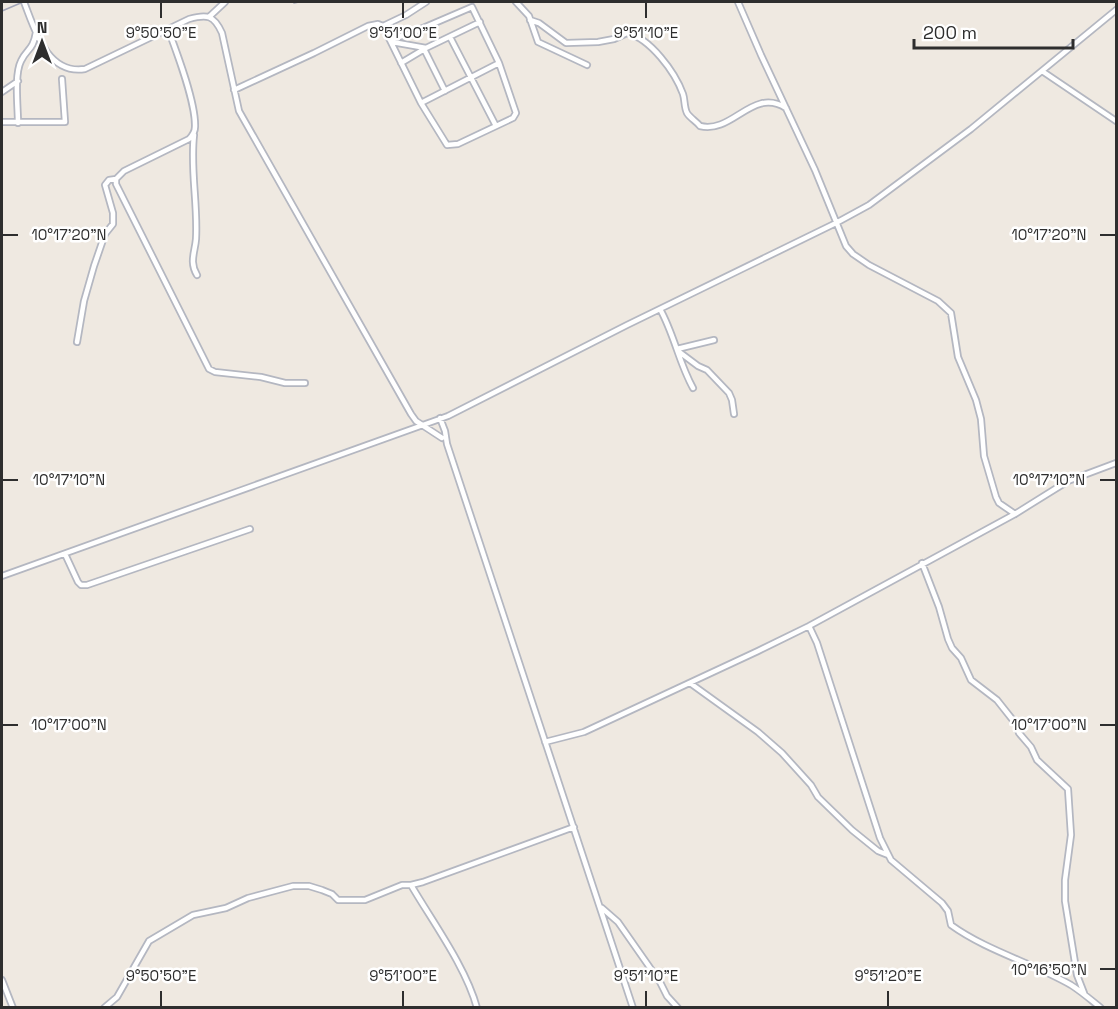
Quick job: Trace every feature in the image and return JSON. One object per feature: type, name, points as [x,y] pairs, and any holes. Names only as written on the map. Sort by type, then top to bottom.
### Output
[{"type":"street","points":[[24,2],[36,32],[49,55],[58,64],[76,70],[85,69],[200,16],[209,17],[217,22],[222,33],[239,111],[411,414],[416,421],[442,438],[447,444]]},
{"type":"street","points":[[209,17],[225,2]]},
{"type":"street","points":[[383,26],[426,2]]},
{"type":"street","points":[[516,2],[525,10],[538,42],[587,65]]},
{"type":"street","points":[[738,2],[843,242],[853,254],[870,266],[938,301],[951,313],[958,357],[976,400],[981,419],[984,456],[996,497],[999,503],[1015,514]]},
{"type":"street","points":[[234,90],[368,26],[378,24],[383,26],[392,41],[401,63],[447,146],[458,144],[513,118],[516,113],[499,63],[472,7],[392,41]]},
{"type":"street","points":[[2,576],[448,416],[836,223],[869,205],[971,129],[1116,10]]},
{"type":"street","points":[[530,20],[539,23],[566,43],[598,42],[614,39],[627,33],[636,35],[666,65],[682,92],[688,113],[700,126],[714,126],[760,103],[775,102],[786,108]]},
{"type":"street","points":[[401,63],[425,48],[480,22]]},
{"type":"street","points":[[168,29],[195,124],[191,160],[196,242],[192,264],[197,275]]},
{"type":"street","points":[[18,123],[18,81],[21,61],[34,45],[36,32]]},
{"type":"street","points":[[450,37],[496,126]]},
{"type":"street","points":[[392,41],[425,48]]},
{"type":"street","points":[[425,48],[445,91]]},
{"type":"street","points":[[422,103],[499,63]]},
{"type":"street","points":[[1042,71],[1116,121]]},
{"type":"street","points":[[2,122],[65,122],[62,79]]},
{"type":"street","points":[[2,92],[18,81]]},
{"type":"street","points":[[77,342],[84,301],[94,266],[105,234],[113,224],[113,213],[105,185],[124,171],[194,135]]},
{"type":"street","points":[[116,179],[118,191],[209,369],[215,372],[272,378],[285,383],[305,382]]},
{"type":"street","points":[[660,309],[670,327],[693,388]]},
{"type":"street","points":[[677,350],[714,340]]},
{"type":"street","points":[[677,350],[711,373],[729,393],[734,414]]},
{"type":"street","points":[[448,416],[445,431],[447,444],[633,1007]]},
{"type":"street","points":[[438,419],[445,431]]},
{"type":"street","points":[[438,419],[442,438]]},
{"type":"street","points":[[545,742],[584,732],[809,626],[1015,514],[1068,481],[1116,463]]},
{"type":"street","points":[[65,554],[78,582],[81,585],[87,585],[250,530]]},
{"type":"street","points":[[922,563],[948,639],[952,648],[962,658],[971,680],[997,700],[1016,724],[1019,733],[1031,747],[1037,759],[1068,789],[1071,835],[1065,880],[1065,901],[1077,975],[1084,994]]},
{"type":"street","points":[[809,626],[817,643],[853,758],[888,855],[898,867],[942,903],[948,911],[951,925],[972,939],[1055,976],[1101,1008]]},
{"type":"street","points":[[690,683],[758,732],[782,753],[811,785],[818,797],[852,830],[878,851],[888,855]]},
{"type":"street","points":[[104,1008],[117,997],[149,941],[193,915],[226,908],[248,898],[293,886],[309,886],[328,892],[338,900],[359,901],[402,885],[411,885],[505,854],[574,827]]},
{"type":"street","points":[[411,885],[445,939],[477,1008]]},
{"type":"street","points":[[601,908],[618,922],[660,982],[667,996],[678,1008]]},
{"type":"street","points":[[2,980],[13,1008]]},
{"type":"railway","points":[[2,11],[23,2]]},
{"type":"railway","points":[[294,3],[299,2]]}]
